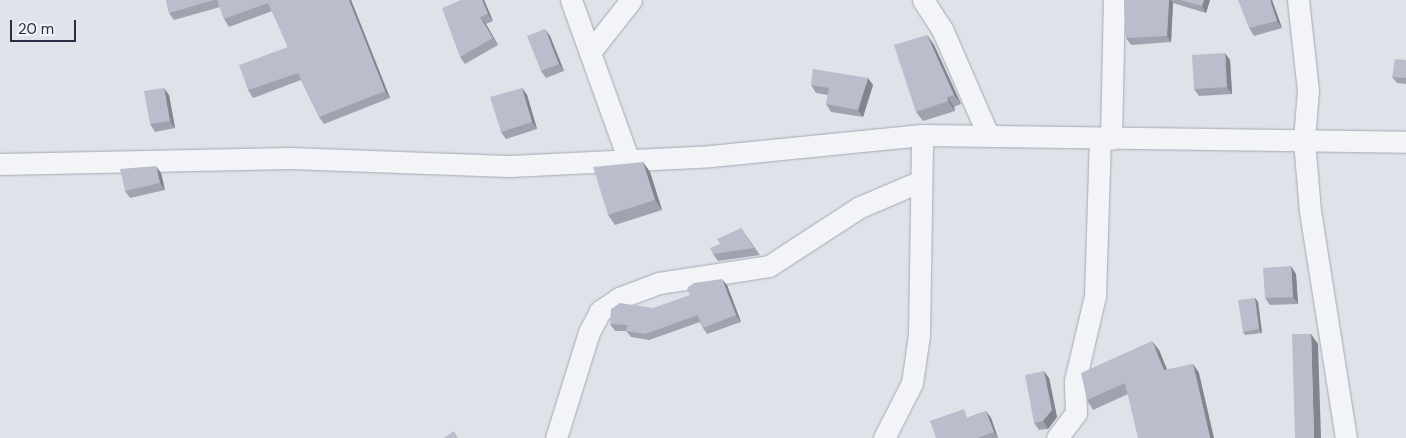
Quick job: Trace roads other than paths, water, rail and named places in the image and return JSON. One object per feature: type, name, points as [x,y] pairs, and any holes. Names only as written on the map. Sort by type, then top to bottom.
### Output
[{"type":"street","points":[[571,0],[629,161]]},
{"type":"street","points":[[590,52],[632,0]]},
{"type":"street","points":[[923,0],[942,29],[988,135]]},
{"type":"street","points":[[1057,438],[1076,414],[1075,381],[1095,296],[1114,0]]},
{"type":"street","points":[[1298,0],[1308,90],[1304,140],[1310,211],[1346,438]]},
{"type":"street","points":[[884,438],[906,399],[918,345],[922,135]]},
{"type":"street","points":[[0,164],[290,158],[510,166],[629,161],[922,135],[1406,142]]},
{"type":"street","points":[[556,438],[600,311],[619,298],[659,284],[769,266],[860,207],[921,181]]}]
